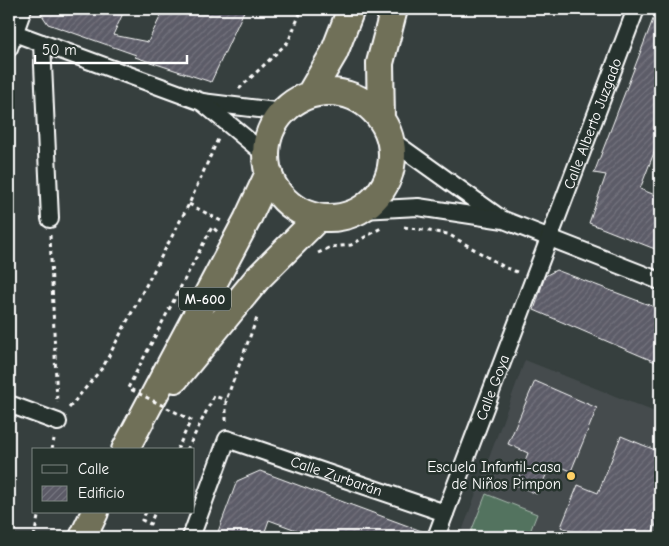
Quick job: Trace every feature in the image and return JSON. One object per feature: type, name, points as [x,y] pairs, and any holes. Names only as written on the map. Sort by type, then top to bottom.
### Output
[{"type":"highway","name":"M-600","points":[[310,94],[334,53],[351,9]]},
{"type":"highway","points":[[268,164],[280,194],[297,209],[318,218],[348,216],[362,210],[382,191],[392,167],[386,129],[380,63],[394,9]]},
{"type":"highway","name":"M-600","points":[[126,448],[247,220],[268,164],[271,132],[283,112],[291,104],[310,94],[330,91],[350,95],[367,104],[386,129]]},
{"type":"highway","name":"M-600","points":[[138,424],[257,279],[318,218]]},
{"type":"highway","points":[[82,537],[94,514]]},
{"type":"street","points":[[23,9],[11,38],[42,43],[202,102],[283,112]]},
{"type":"street","name":"Calle Alberto Juzgado","points":[[549,238],[636,9]]},
{"type":"street","points":[[42,43],[50,219]]},
{"type":"street","points":[[202,102],[268,164]]},
{"type":"street","points":[[386,129],[504,220]]},
{"type":"street","points":[[362,210],[418,207],[504,220],[660,281]]},
{"type":"street","name":"Calle Goya","points":[[436,537],[549,238]]},
{"type":"street","points":[[9,404],[58,422]]},
{"type":"street","points":[[191,537],[227,439]]},
{"type":"street","name":"Calle Zurbarán","points":[[227,439],[445,513]]},
{"type":"path","points":[[232,88],[240,88],[288,42],[302,9]]},
{"type":"path","points":[[58,422],[103,367],[188,204],[222,131]]},
{"type":"path","points":[[177,448],[191,420],[128,388],[212,228],[219,233],[224,222],[188,204]]},
{"type":"path","points":[[50,219],[58,422]]},
{"type":"path","points":[[311,256],[331,247],[351,245],[386,225]]},
{"type":"path","points":[[395,226],[448,234],[506,268],[534,277]]},
{"type":"path","points":[[227,439],[226,400],[262,310]]},
{"type":"path","points":[[188,448],[214,396],[226,400]]},
{"type":"path","points":[[34,537],[39,514]]},
{"type":"path","points":[[145,514],[142,520],[150,524],[155,514]]},
{"type":"shaded area","name":"Escuela Infantil-casa de Niños Pimpon","points":[[525,360],[660,414],[660,537],[460,537]]},
{"type":"green space","points":[[486,494],[537,514],[528,537],[469,537]]},
{"type":"building","points":[[38,9],[125,9],[113,35],[148,42],[164,9],[245,9],[211,82],[135,57],[136,55],[48,24]]},
{"type":"building","points":[[657,9],[660,9],[660,137],[640,189],[660,197],[660,251],[589,223],[606,175],[594,173]]},
{"type":"building","points":[[556,270],[660,309],[660,364],[534,310],[545,276]]},
{"type":"building","points":[[535,381],[597,408],[571,471],[552,463],[537,494],[516,485],[528,453],[508,444]]},
{"type":"building","points":[[621,436],[660,452],[660,514],[651,537],[586,537],[561,527],[578,485],[598,493]]},
{"type":"building","points":[[260,471],[427,533],[426,537],[315,537],[269,520],[263,537],[216,537],[237,481]]},
{"type":"place","name":"Escuela Infantil-casa de Niños Pimpon","points":[[571,476]]}]
